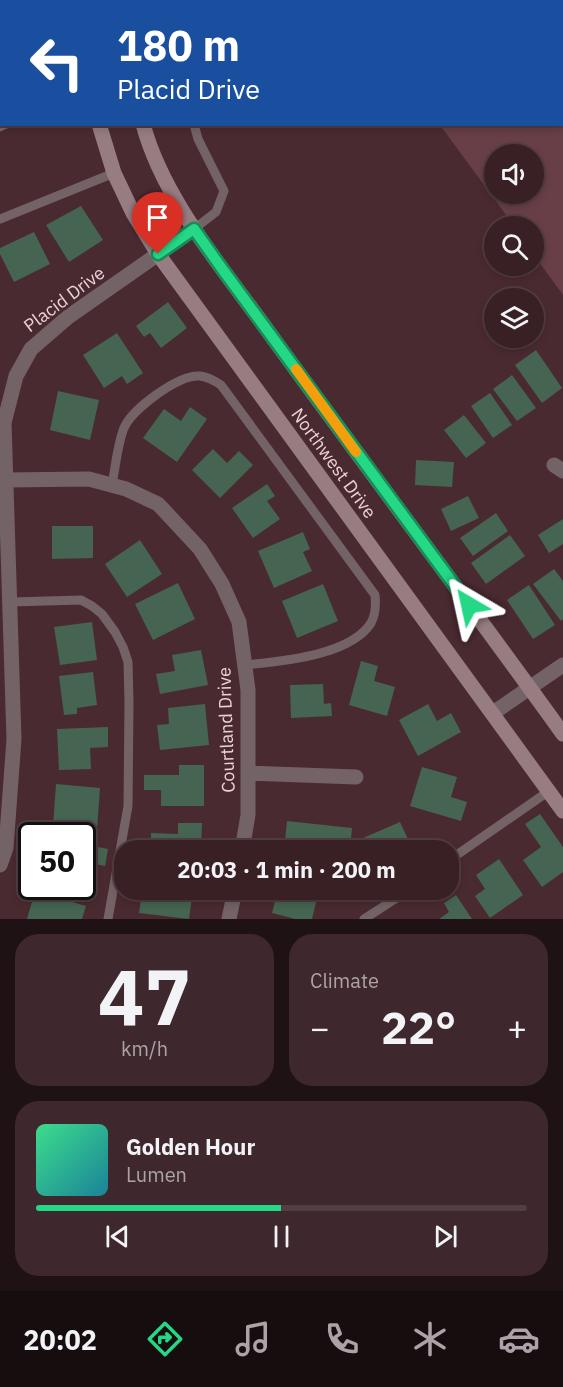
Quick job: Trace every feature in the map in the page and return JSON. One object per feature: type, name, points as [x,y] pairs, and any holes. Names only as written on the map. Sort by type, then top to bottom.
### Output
[{"type":"main road","name":"Northwest Drive","points":[[100,126],[114,173],[133,213],[158,254],[563,811]]},
{"type":"main road","name":"Northwest Drive","points":[[144,126],[156,161],[194,229],[563,734]]},
{"type":"street","name":"Placid Drive","points":[[0,865],[6,848],[14,740],[4,423],[16,376],[31,349],[68,317],[194,229]]},
{"type":"street","name":"Courtland Drive","points":[[6,480],[89,479],[126,489],[158,504],[200,549],[222,584],[239,622],[248,690],[248,815],[244,840]]},
{"type":"street","points":[[493,714],[563,665]]},
{"type":"street","points":[[248,772],[356,777]]},
{"type":"street","points":[[229,919],[233,900]]},
{"type":"lane","points":[[194,229],[216,212],[225,191],[198,139],[195,126]]},
{"type":"lane","points":[[0,219],[114,173]]},
{"type":"lane","points":[[112,485],[124,427],[135,413],[178,381],[188,377],[200,376],[221,385],[375,596],[374,616],[360,636],[336,647],[285,661],[245,665]]},
{"type":"lane","points":[[11,602],[81,600],[102,614],[115,632],[128,662],[128,806],[108,919]]},
{"type":"lane","points":[[459,853],[549,791]]},
{"type":"lane","points":[[364,919],[393,900]]},
{"type":"shaded area","points":[[441,126],[563,126],[563,295],[544,269],[544,216],[507,216],[498,204],[544,204],[544,144],[484,144],[484,185]]},
{"type":"building","points":[[81,206],[103,240],[69,262],[46,225]]},
{"type":"building","points":[[34,232],[50,264],[14,282],[0,254],[0,248]]},
{"type":"building","points":[[168,302],[187,328],[161,348],[150,333],[144,337],[136,326]]},
{"type":"building","points":[[117,333],[143,373],[127,384],[122,376],[104,388],[83,355]]},
{"type":"building","points":[[536,350],[562,388],[542,403],[515,365]]},
{"type":"building","points":[[512,375],[536,408],[517,421],[493,389]]},
{"type":"building","points":[[58,391],[99,400],[90,440],[50,430]]},
{"type":"building","points":[[490,393],[512,425],[493,438],[471,406]]},
{"type":"building","points":[[190,407],[207,419],[177,462],[143,438],[164,409],[181,421]]},
{"type":"building","points":[[464,415],[486,443],[466,458],[444,430]]},
{"type":"building","points":[[213,449],[227,463],[239,451],[253,465],[220,498],[192,470]]},
{"type":"building","points":[[416,460],[454,462],[452,487],[415,485]]},
{"type":"building","points":[[267,484],[275,496],[267,501],[280,519],[253,538],[232,508]]},
{"type":"building","points":[[468,496],[479,518],[451,531],[441,509]]},
{"type":"building","points":[[496,513],[508,531],[473,556],[460,538]]},
{"type":"building","points":[[563,519],[563,544],[549,553],[538,535]]},
{"type":"building","points":[[52,526],[93,526],[93,558],[52,559]]},
{"type":"building","points":[[303,532],[310,549],[303,552],[312,571],[274,588],[258,551]]},
{"type":"building","points":[[510,535],[525,556],[486,584],[471,563]]},
{"type":"building","points":[[140,540],[162,574],[127,597],[105,564]]},
{"type":"building","points":[[554,569],[563,581],[563,619],[561,621],[533,584]]},
{"type":"building","points":[[178,583],[195,619],[153,640],[135,604]]},
{"type":"building","points":[[323,584],[338,621],[297,638],[282,601]]},
{"type":"building","points":[[529,585],[555,625],[533,639],[507,600]]},
{"type":"building","points":[[92,622],[97,660],[60,665],[54,627]]},
{"type":"building","points":[[201,650],[208,685],[160,694],[156,674],[175,671],[172,655]]},
{"type":"building","points":[[361,661],[378,666],[374,681],[395,687],[387,716],[349,705]]},
{"type":"building","points":[[93,672],[97,705],[77,708],[77,714],[64,715],[59,676]]},
{"type":"building","points":[[323,684],[324,704],[331,703],[332,716],[291,718],[290,685]]},
{"type":"building","points":[[205,704],[209,745],[160,750],[157,725],[169,724],[168,708]]},
{"type":"building","points":[[428,704],[437,721],[451,713],[461,732],[418,756],[399,720]]},
{"type":"building","points":[[108,727],[108,747],[90,748],[91,769],[59,770],[57,729]]},
{"type":"building","points":[[179,765],[204,765],[204,806],[161,806],[161,790],[144,790],[144,775],[179,775]]},
{"type":"building","points":[[422,767],[457,777],[451,797],[467,802],[461,821],[410,806]]},
{"type":"building","points":[[56,784],[100,788],[97,830],[96,822],[53,822]]},
{"type":"building","points":[[540,814],[563,847],[563,872],[542,887],[523,860],[541,847],[525,824]]},
{"type":"building","points":[[287,821],[352,828],[351,840],[285,840]]},
{"type":"building","points":[[400,822],[408,840],[364,840],[363,838]]},
{"type":"building","points":[[178,823],[202,823],[201,840],[151,840],[151,833],[178,834]]},
{"type":"building","points":[[96,847],[108,849],[105,866],[96,864]]},
{"type":"building","points":[[499,859],[523,895],[490,918],[475,896],[485,889],[476,875]]},
{"type":"building","points":[[32,900],[66,900],[86,906],[82,919],[27,919]]},
{"type":"building","points":[[141,900],[192,900],[189,919],[139,913]]},
{"type":"building","points":[[275,900],[317,900],[312,919],[295,919],[272,913]]},
{"type":"building","points":[[448,900],[459,900],[472,919],[439,919],[449,912],[444,903]]},
{"type":"slow traffic","points":[[296,369],[356,452]]},
{"type":"route","points":[[158,254],[194,229],[469,605]]}]
